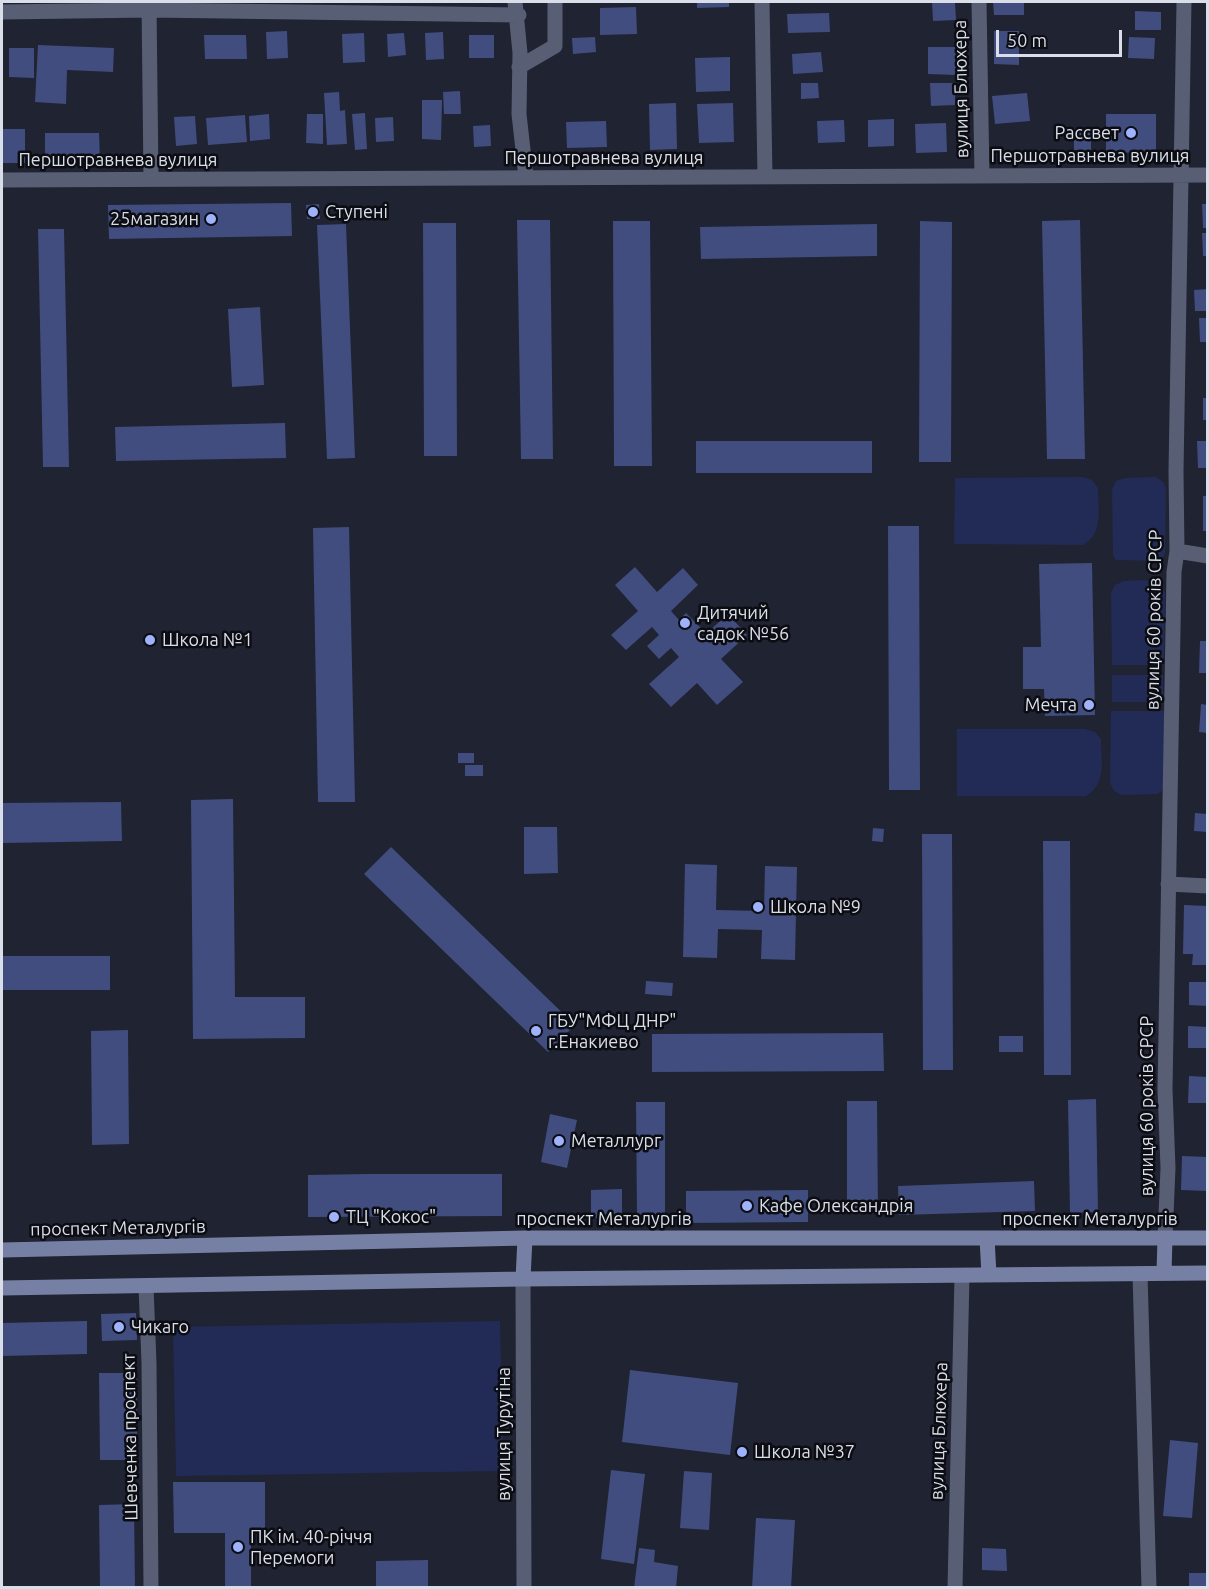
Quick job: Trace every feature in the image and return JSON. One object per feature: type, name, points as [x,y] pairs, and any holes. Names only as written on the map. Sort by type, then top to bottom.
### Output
[{"type":"street","points":[[519,67],[555,46],[555,2]]},
{"type":"street","points":[[762,2],[765,177]]},
{"type":"street","name":"вулиця Блюхера","points":[[979,2],[982,176]]},
{"type":"street","name":"вулиця 60 років СРСР","points":[[1165,1238],[1168,1168],[1165,1089],[1168,884],[1176,551],[1184,2]]},
{"type":"street","points":[[2,12],[149,6],[517,10],[519,114],[526,177]]},
{"type":"street","points":[[149,6],[151,179]]},
{"type":"street","name":"Першотравнева вулиця","points":[[2,180],[1208,175]]},
{"type":"street","points":[[1176,551],[1208,556]]},
{"type":"street","points":[[1168,884],[1208,886]]},
{"type":"street","points":[[523,1279],[525,1238]]},
{"type":"street","name":"проспект Металургів","points":[[2,1250],[525,1238],[1208,1238]]},
{"type":"street","points":[[987,1238],[989,1275]]},
{"type":"street","points":[[1164,1273],[1165,1238]]},
{"type":"street","points":[[2,1288],[523,1279],[1208,1273]]},
{"type":"street","points":[[1140,1274],[1149,1587]]},
{"type":"street","name":"вулиця Блюхера","points":[[955,1587],[962,1276]]},
{"type":"street","name":"вулиця Турутіна","points":[[523,1279],[524,1587]]},
{"type":"street","name":"Шевченка проспект","points":[[146,1286],[150,1375],[151,1587]]},
{"type":"shaded area","points":[[1083,477],[1092,480],[1098,488],[1099,512],[1094,534],[1083,545],[954,544],[955,478]]},
{"type":"shaded area","points":[[1156,477],[1164,483],[1166,489],[1165,553],[1162,560],[1116,560],[1113,555],[1112,490],[1116,481],[1125,478]]},
{"type":"shaded area","points":[[1124,581],[1153,582],[1158,584],[1165,593],[1164,665],[1112,665],[1111,593],[1115,585]]},
{"type":"shaded area","points":[[1112,675],[1163,675],[1163,702],[1112,702]]},
{"type":"shaded area","points":[[1111,711],[1164,711],[1164,784],[1162,791],[1157,794],[1122,795],[1114,791],[1110,783]]},
{"type":"shaded area","points":[[957,729],[1085,729],[1095,732],[1101,739],[1100,778],[1093,791],[1086,796],[957,796]]},
{"type":"shaded area","points":[[500,1321],[503,1471],[176,1476],[173,1327]]},
{"type":"building","points":[[697,2],[729,2],[729,7],[697,8]]},
{"type":"building","points":[[932,2],[955,2],[956,20],[933,21]]},
{"type":"building","points":[[993,2],[1024,2],[1024,15],[994,15]]},
{"type":"building","points":[[636,7],[637,34],[600,35],[600,8]]},
{"type":"building","points":[[1135,11],[1161,12],[1161,30],[1135,30]]},
{"type":"building","points":[[829,13],[830,32],[788,33],[787,14]]},
{"type":"building","points":[[287,31],[288,58],[267,59],[266,32]]},
{"type":"building","points":[[994,31],[1019,31],[1019,65],[994,64]]},
{"type":"building","points":[[443,32],[444,59],[426,60],[425,33]]},
{"type":"building","points":[[364,33],[365,62],[343,63],[342,34]]},
{"type":"building","points":[[404,33],[406,55],[388,57],[387,34]]},
{"type":"building","points":[[204,35],[246,35],[247,59],[205,59]]},
{"type":"building","points":[[469,35],[494,35],[494,58],[469,58]]},
{"type":"building","points":[[595,37],[596,52],[573,54],[572,38]]},
{"type":"building","points":[[1129,37],[1155,38],[1154,59],[1128,58]]},
{"type":"building","points":[[38,45],[114,48],[113,72],[67,70],[66,104],[35,102]]},
{"type":"building","points":[[928,47],[957,47],[956,75],[928,74]]},
{"type":"building","points":[[9,48],[34,48],[34,78],[9,77]]},
{"type":"building","points":[[821,52],[823,72],[793,74],[792,54]]},
{"type":"building","points":[[730,57],[730,91],[696,92],[695,58]]},
{"type":"building","points":[[801,83],[818,83],[819,98],[801,99]]},
{"type":"building","points":[[930,83],[955,83],[955,105],[931,106]]},
{"type":"building","points":[[460,91],[461,114],[444,114],[443,92]]},
{"type":"building","points":[[339,92],[340,111],[345,110],[347,144],[327,145],[324,93]]},
{"type":"building","points":[[1027,93],[1030,121],[995,124],[992,96]]},
{"type":"building","points":[[422,100],[442,100],[441,140],[422,139]]},
{"type":"building","points":[[676,103],[677,149],[650,150],[649,104]]},
{"type":"building","points":[[733,103],[734,142],[699,143],[697,104]]},
{"type":"building","points":[[365,113],[367,149],[355,150],[352,114]]},
{"type":"building","points":[[269,114],[270,139],[250,141],[249,116]]},
{"type":"building","points":[[307,114],[323,114],[323,144],[306,143]]},
{"type":"building","name":"Рассвет","points":[[1106,114],[1156,114],[1156,152],[1106,153]]},
{"type":"building","points":[[245,115],[247,142],[208,145],[206,118]]},
{"type":"building","points":[[195,116],[197,144],[176,146],[174,117]]},
{"type":"building","points":[[393,117],[394,141],[376,142],[375,118]]},
{"type":"building","points":[[894,119],[894,146],[868,147],[868,120]]},
{"type":"building","points":[[844,120],[845,142],[818,143],[817,121]]},
{"type":"building","points":[[606,121],[607,147],[567,148],[566,122]]},
{"type":"building","points":[[946,123],[947,152],[916,153],[915,124]]},
{"type":"building","points":[[490,125],[491,146],[474,147],[473,126]]},
{"type":"building","points":[[1074,128],[1091,128],[1091,150],[1074,150]]},
{"type":"building","points":[[2,129],[25,129],[25,163],[2,163]]},
{"type":"building","points":[[45,133],[99,133],[100,160],[45,160]]},
{"type":"building","points":[[291,203],[292,236],[109,239],[108,205]]},
{"type":"building","name":"Ступені","points":[[319,204],[320,219],[307,219],[306,205]]},
{"type":"building","points":[[1202,204],[1208,204],[1208,228],[1203,228]]},
{"type":"building","points":[[517,220],[550,220],[553,459],[521,459]]},
{"type":"building","points":[[1080,220],[1085,459],[1047,459],[1042,221]]},
{"type":"building","points":[[613,221],[650,221],[652,466],[614,466]]},
{"type":"building","points":[[920,221],[952,222],[951,462],[919,462]]},
{"type":"building","points":[[423,223],[456,223],[457,456],[424,456]]},
{"type":"building","points":[[346,224],[355,458],[327,459],[317,225]]},
{"type":"building","points":[[877,224],[877,256],[701,259],[700,227]]},
{"type":"building","points":[[38,229],[64,229],[69,467],[43,467]]},
{"type":"building","points":[[1202,233],[1208,233],[1208,256],[1203,256]]},
{"type":"building","points":[[1208,289],[1208,311],[1195,311],[1194,290]]},
{"type":"building","points":[[260,307],[264,385],[232,387],[228,309]]},
{"type":"building","points":[[1199,318],[1208,318],[1208,342],[1200,342]]},
{"type":"building","points":[[1203,398],[1208,398],[1208,420],[1203,420]]},
{"type":"building","points":[[285,423],[286,458],[116,461],[115,427]]},
{"type":"building","points":[[696,441],[872,441],[872,473],[696,473]]},
{"type":"building","points":[[1197,441],[1208,441],[1208,468],[1198,468]]},
{"type":"building","points":[[1203,496],[1208,496],[1208,531],[1203,531]]},
{"type":"building","points":[[888,526],[919,526],[920,790],[889,790]]},
{"type":"building","points":[[349,527],[355,802],[318,802],[313,528]]},
{"type":"building","points":[[1092,563],[1095,715],[1045,716],[1044,689],[1023,689],[1023,647],[1041,647],[1039,564]]},
{"type":"building","points":[[635,567],[657,592],[683,568],[698,585],[671,611],[679,620],[686,613],[701,628],[694,634],[699,640],[728,614],[747,635],[721,659],[743,682],[717,705],[697,683],[671,707],[649,684],[679,657],[671,648],[659,659],[647,646],[659,635],[652,627],[626,650],[611,635],[638,611],[615,585]]},
{"type":"building","points":[[1200,641],[1208,641],[1208,673],[1199,673]]},
{"type":"building","points":[[1201,704],[1208,705],[1208,733],[1199,732]]},
{"type":"building","points":[[458,753],[474,753],[474,763],[458,763]]},
{"type":"building","points":[[465,765],[483,765],[483,776],[465,776]]},
{"type":"building","points":[[233,799],[235,997],[305,997],[305,1038],[193,1039],[191,800]]},
{"type":"building","points":[[121,802],[122,841],[2,843],[2,803]]},
{"type":"building","points":[[1195,813],[1208,814],[1208,832],[1194,831]]},
{"type":"building","points":[[524,827],[557,827],[558,873],[524,874]]},
{"type":"building","points":[[873,828],[884,829],[883,842],[872,841]]},
{"type":"building","points":[[922,834],[952,834],[953,1070],[923,1070]]},
{"type":"building","points":[[1043,841],[1070,841],[1071,1075],[1044,1075]]},
{"type":"building","points":[[391,847],[575,1025],[548,1052],[364,874]]},
{"type":"building","points":[[685,864],[717,865],[716,910],[764,911],[765,866],[797,867],[795,960],[761,959],[762,930],[718,929],[717,958],[683,957]]},
{"type":"building","points":[[1184,905],[1208,906],[1208,965],[1192,965],[1193,954],[1183,954]]},
{"type":"building","points":[[2,956],[110,956],[110,990],[2,990]]},
{"type":"building","points":[[646,981],[673,983],[672,996],[645,994]]},
{"type":"building","points":[[1189,982],[1208,982],[1208,1006],[1189,1005]]},
{"type":"building","points":[[1188,1026],[1208,1027],[1208,1048],[1188,1048]]},
{"type":"building","points":[[128,1030],[129,1144],[92,1145],[91,1031]]},
{"type":"building","points":[[883,1033],[884,1071],[652,1072],[652,1034]]},
{"type":"building","points":[[999,1036],[1023,1036],[1023,1052],[999,1052]]},
{"type":"building","points":[[1189,1076],[1208,1077],[1206,1103],[1188,1103]]},
{"type":"building","points":[[1096,1099],[1098,1212],[1070,1213],[1068,1100]]},
{"type":"building","points":[[847,1101],[877,1101],[878,1214],[847,1214]]},
{"type":"building","points":[[636,1102],[665,1102],[665,1214],[637,1215]]},
{"type":"building","name":"Металлург","points":[[550,1114],[577,1120],[567,1168],[541,1162]]},
{"type":"building","points":[[1182,1156],[1208,1157],[1208,1191],[1181,1190]]},
{"type":"building","points":[[502,1174],[502,1216],[308,1217],[308,1175]]},
{"type":"building","points":[[1034,1181],[1035,1211],[899,1215],[898,1186]]},
{"type":"building","points":[[622,1189],[622,1218],[591,1218],[591,1190]]},
{"type":"building","name":"Кафе Олександрія","points":[[808,1190],[808,1222],[686,1223],[686,1191]]},
{"type":"building","name":"Чикаго","points":[[136,1313],[137,1340],[102,1341],[101,1314]]},
{"type":"building","points":[[87,1321],[87,1354],[2,1356],[2,1323]]},
{"type":"building","points":[[630,1370],[738,1383],[730,1455],[622,1442]]},
{"type":"building","points":[[99,1373],[137,1373],[137,1460],[100,1460]]},
{"type":"building","points":[[1170,1440],[1198,1443],[1192,1518],[1163,1516]]},
{"type":"building","points":[[611,1470],[645,1474],[634,1564],[601,1559]]},
{"type":"building","points":[[684,1471],[712,1473],[709,1530],[680,1528]]},
{"type":"building","name":"ПК ім. 40-річчя Перемоги","points":[[173,1482],[265,1482],[265,1533],[251,1533],[251,1588],[225,1588],[225,1533],[174,1533]]},
{"type":"building","points":[[134,1504],[135,1588],[100,1588],[99,1505]]},
{"type":"building","points":[[756,1518],[795,1520],[791,1588],[752,1588]]},
{"type":"building","points":[[639,1548],[655,1550],[654,1562],[678,1566],[676,1588],[634,1588]]},
{"type":"building","points":[[982,1548],[1006,1549],[1007,1571],[982,1570]]},
{"type":"building","points":[[428,1560],[428,1588],[376,1588],[376,1561]]},
{"type":"building","points":[[1189,1573],[1208,1573],[1208,1588],[1189,1588]]},
{"type":"place","name":"Рассвет","points":[[1131,133]]},
{"type":"place","name":"Ступені","points":[[313,212]]},
{"type":"place","name":"25магазин","points":[[211,219]]},
{"type":"place","name":"Дитячий садок №56","points":[[685,623]]},
{"type":"place","name":"Школа №1","points":[[150,640]]},
{"type":"place","name":"Мечта","points":[[1089,705]]},
{"type":"place","name":"Школа №9","points":[[758,907]]},
{"type":"place","name":"ГБУ\"МФЦ ДНР\" г.Енакиево","points":[[536,1031]]},
{"type":"place","name":"Металлург","points":[[559,1141]]},
{"type":"place","name":"Кафе Олександрія","points":[[747,1206]]},
{"type":"place","name":"ТЦ \"Кокос\"","points":[[334,1217]]},
{"type":"place","name":"Чикаго","points":[[119,1327]]},
{"type":"place","name":"Школа №37","points":[[742,1452]]},
{"type":"place","name":"ПК ім. 40-річчя Перемоги","points":[[238,1547]]}]
